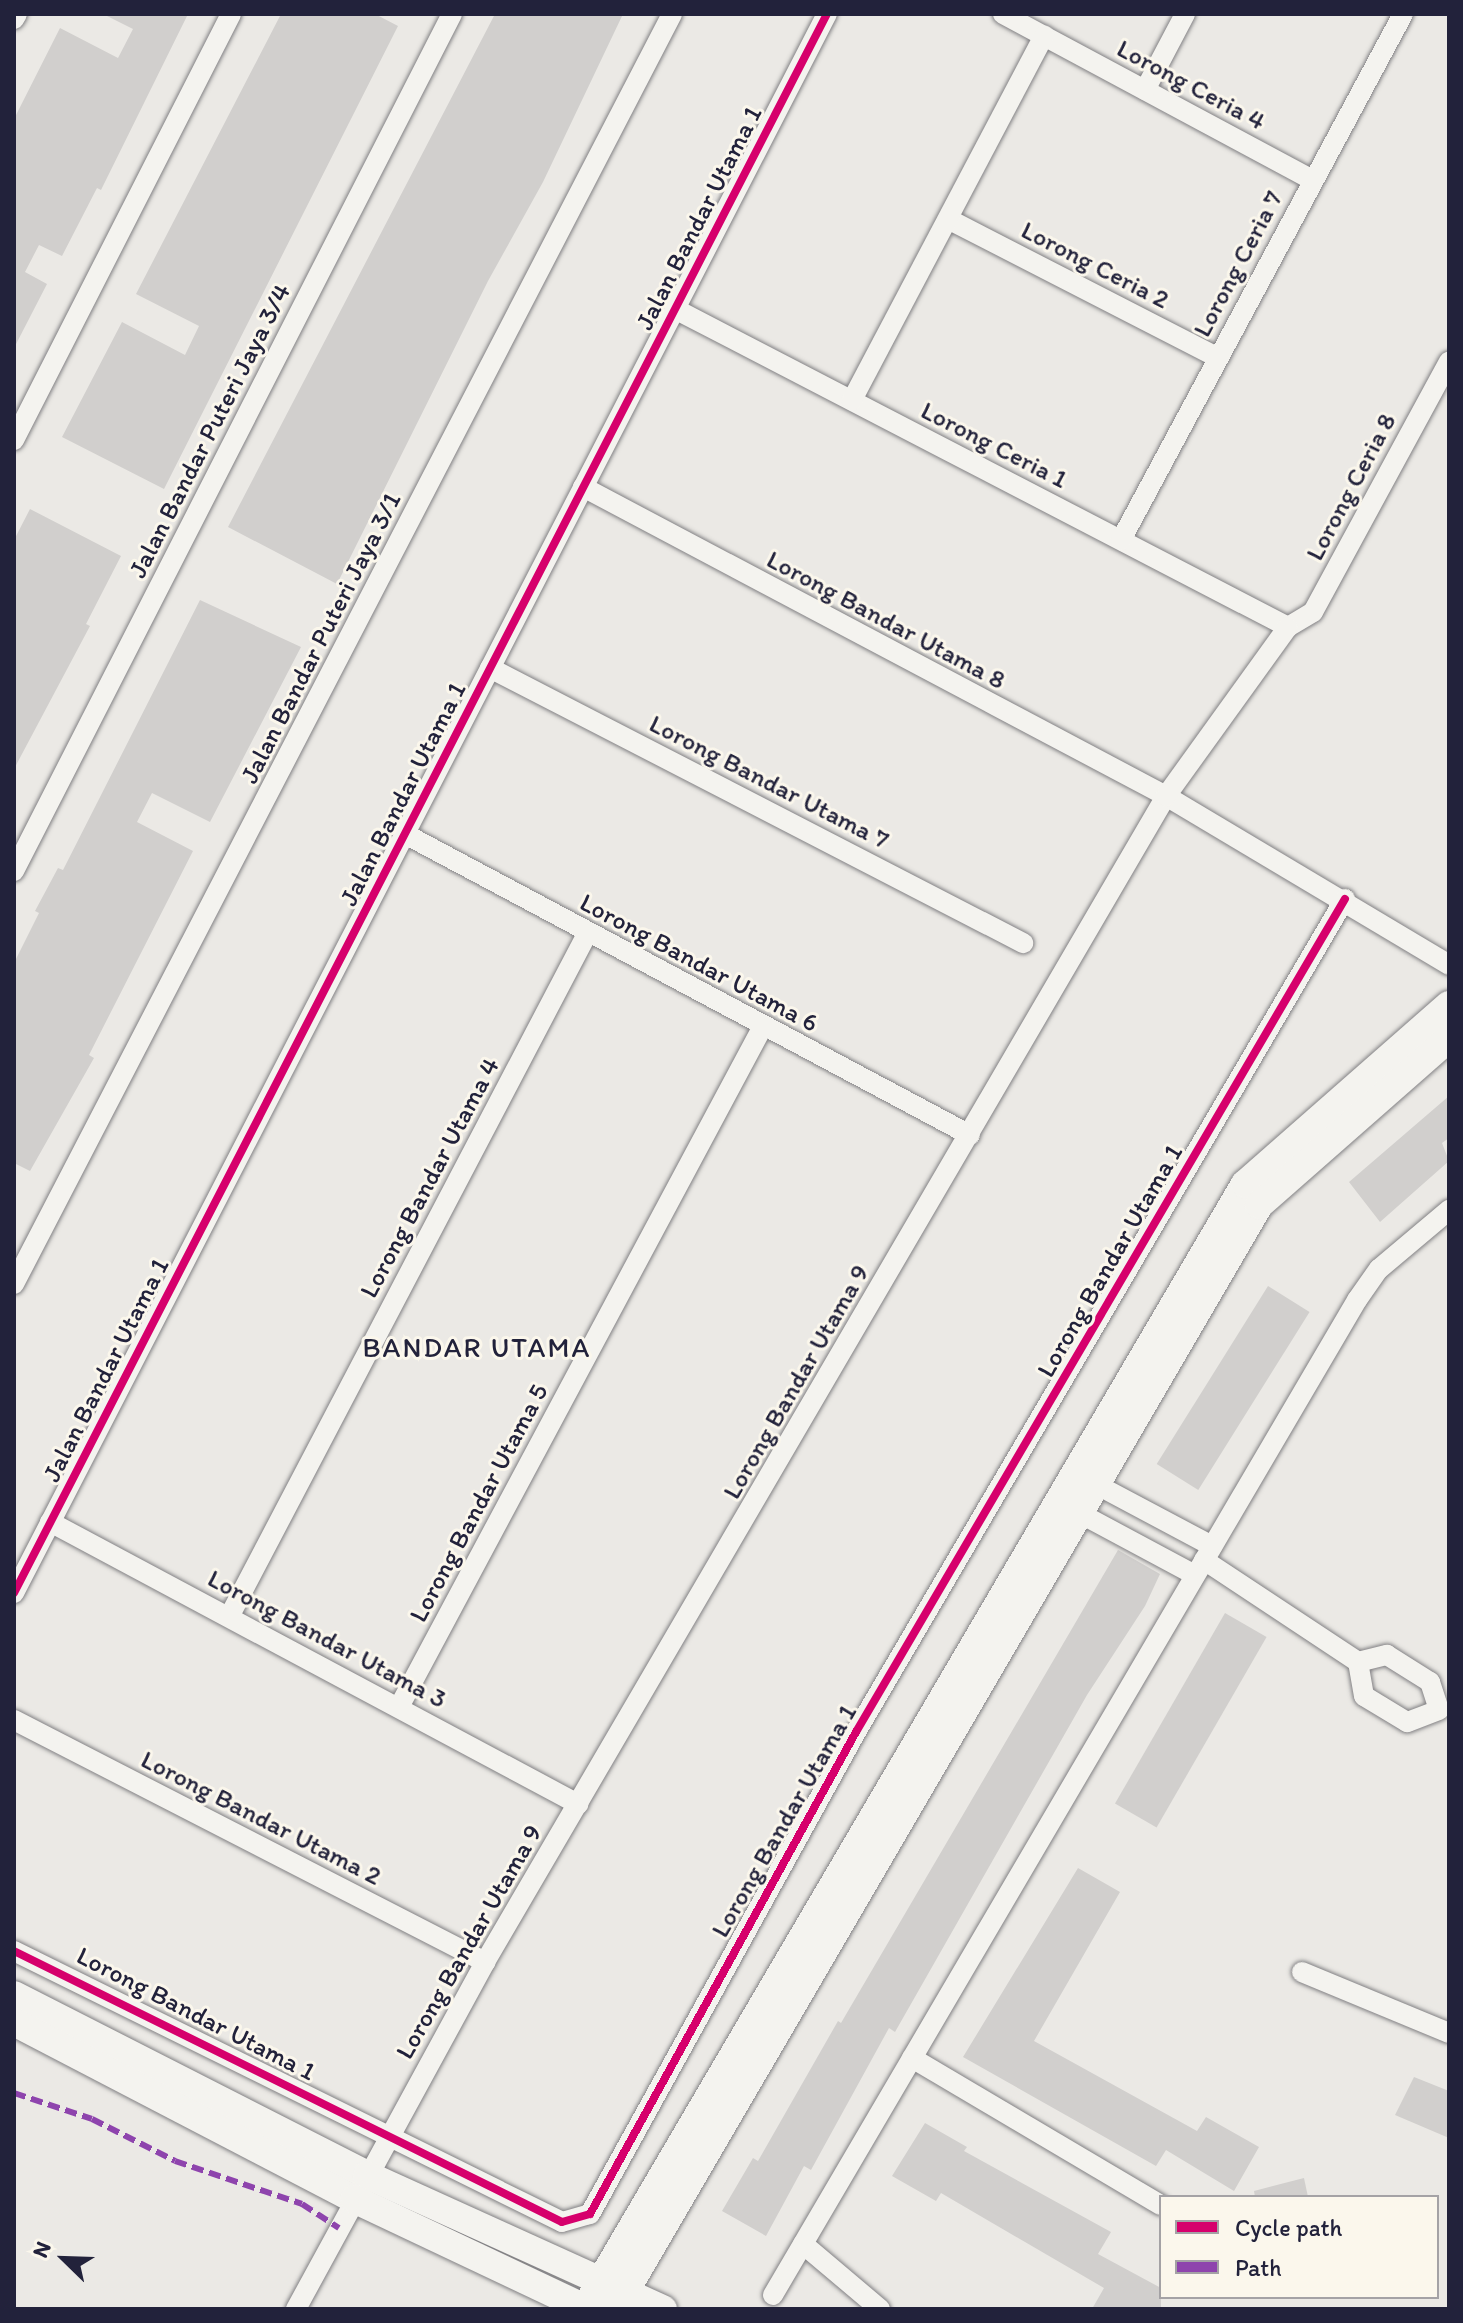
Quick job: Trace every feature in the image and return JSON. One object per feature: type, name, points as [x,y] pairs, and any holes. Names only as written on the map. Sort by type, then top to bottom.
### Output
[{"type":"street","points":[[14,440],[231,14]]},
{"type":"street","name":"Jalan Bandar Puteri Jaya 3/4","points":[[14,871],[452,14]]},
{"type":"street","name":"Jalan Bandar Puteri Jaya 3/1","points":[[14,1284],[672,14]]},
{"type":"street","name":"Jalan Bandar Utama 1","points":[[14,1593],[827,14]]},
{"type":"street","name":"Lorong Ceria 4","points":[[1003,14],[1313,180]]},
{"type":"street","points":[[1145,90],[1185,14]]},
{"type":"street","name":"Lorong Ceria 7","points":[[1121,540],[1403,14]]},
{"type":"street","points":[[852,400],[1044,36]]},
{"type":"street","name":"Lorong Ceria 2","points":[[948,219],[1218,358]]},
{"type":"street","name":"Lorong Ceria 1","points":[[675,309],[1288,627]]},
{"type":"street","name":"Lorong Ceria 8","points":[[1288,627],[1313,612],[1449,361]]},
{"type":"street","name":"Lorong Bandar Utama 8","points":[[583,487],[1166,796],[1345,899],[1449,965]]},
{"type":"street","name":"Lorong Bandar Utama 9","points":[[296,2309],[485,1962],[1166,796],[1288,627]]},
{"type":"street","name":"Lorong Bandar Utama 7","points":[[490,668],[1023,943]]},
{"type":"street","name":"Lorong Bandar Utama 6","points":[[405,834],[762,1028],[970,1135]]},
{"type":"street","name":"Lorong Bandar Utama 1","points":[[14,1951],[386,2139],[562,2222],[590,2214],[856,1732],[1345,899]]},
{"type":"street","name":"Lorong Bandar Utama 4","points":[[229,1617],[587,934]]},
{"type":"street","points":[[1085,1479],[1245,1184],[1449,1005]]},
{"type":"street","name":"Lorong Bandar Utama 5","points":[[399,1707],[762,1028]]},
{"type":"street","points":[[14,1995],[586,2308],[599,2281],[1085,1479],[1259,1205],[1449,1038]]},
{"type":"street","points":[[773,2295],[1357,1300],[1379,1269],[1449,1210]]},
{"type":"street","points":[[1085,1479],[1358,1662]]},
{"type":"street","points":[[1068,1507],[1204,1560]]},
{"type":"street","points":[[620,2300],[1068,1507]]},
{"type":"street","name":"Lorong Bandar Utama 3","points":[[50,1522],[578,1804]]},
{"type":"street","name":"Lorong Bandar Utama 2","points":[[14,1720],[485,1962]]},
{"type":"street","points":[[1302,1972],[1449,2033]]},
{"type":"street","points":[[14,2022],[361,2187],[599,2281],[620,2300],[663,2309]]},
{"type":"street","points":[[912,2058],[1159,2204]]},
{"type":"street","points":[[803,2244],[880,2309]]},
{"type":"building","points":[[103,14],[188,14],[101,190],[97,188],[62,256],[39,245],[25,272],[47,284],[14,348],[14,119],[60,28],[118,58],[133,29]]},
{"type":"building","points":[[281,14],[375,14],[398,26],[164,489],[62,437],[122,322],[185,355],[199,326],[136,294]]},
{"type":"building","points":[[495,14],[623,14],[543,182],[488,281],[337,584],[228,527]]},
{"type":"building","points":[[30,509],[121,556],[86,624],[90,626],[14,769],[14,540]]},
{"type":"building","points":[[200,600],[301,647],[210,822],[152,793],[137,822],[193,851],[89,1055],[94,1058],[30,1171],[14,1163],[14,963],[39,913],[35,911],[58,868],[63,870]]},
{"type":"building","points":[[1449,1096],[1449,1138],[1442,1143],[1449,1161],[1380,1222],[1349,1182]]},
{"type":"building","points":[[1268,1286],[1310,1312],[1198,1490],[1157,1464]]},
{"type":"building","points":[[1118,1550],[1160,1574],[1145,1606],[1087,1695],[895,2032],[889,2028],[811,2170],[804,2166],[766,2236],[722,2211],[753,2158],[758,2161],[838,2021],[841,2023]]},
{"type":"building","points":[[1225,1613],[1267,1637],[1157,1828],[1115,1804]]},
{"type":"building","points":[[1078,1868],[1120,1892],[1034,2041],[1197,2131],[1206,2117],[1259,2147],[1234,2191],[1166,2150],[1156,2166],[963,2057]]},
{"type":"building","points":[[1414,2077],[1449,2091],[1449,2138],[1395,2115]]},
{"type":"building","points":[[925,2123],[967,2147],[964,2151],[1111,2232],[1098,2254],[1159,2287],[1161,2309],[1092,2309],[1104,2288],[941,2193],[936,2201],[892,2176]]},
{"type":"building","points":[[1304,2178],[1308,2195],[1255,2195],[1254,2191]]},
{"type":"marked path","points":[[14,2093],[92,2119],[175,2161],[302,2204],[339,2228]]},
{"type":"cycle path","points":[[14,1593],[827,14]]},
{"type":"cycle path","points":[[14,1951],[562,2222],[590,2214],[856,1732],[1345,899]]},
{"type":"district","name":"BANDAR UTAMA","points":[[477,1347]]}]
